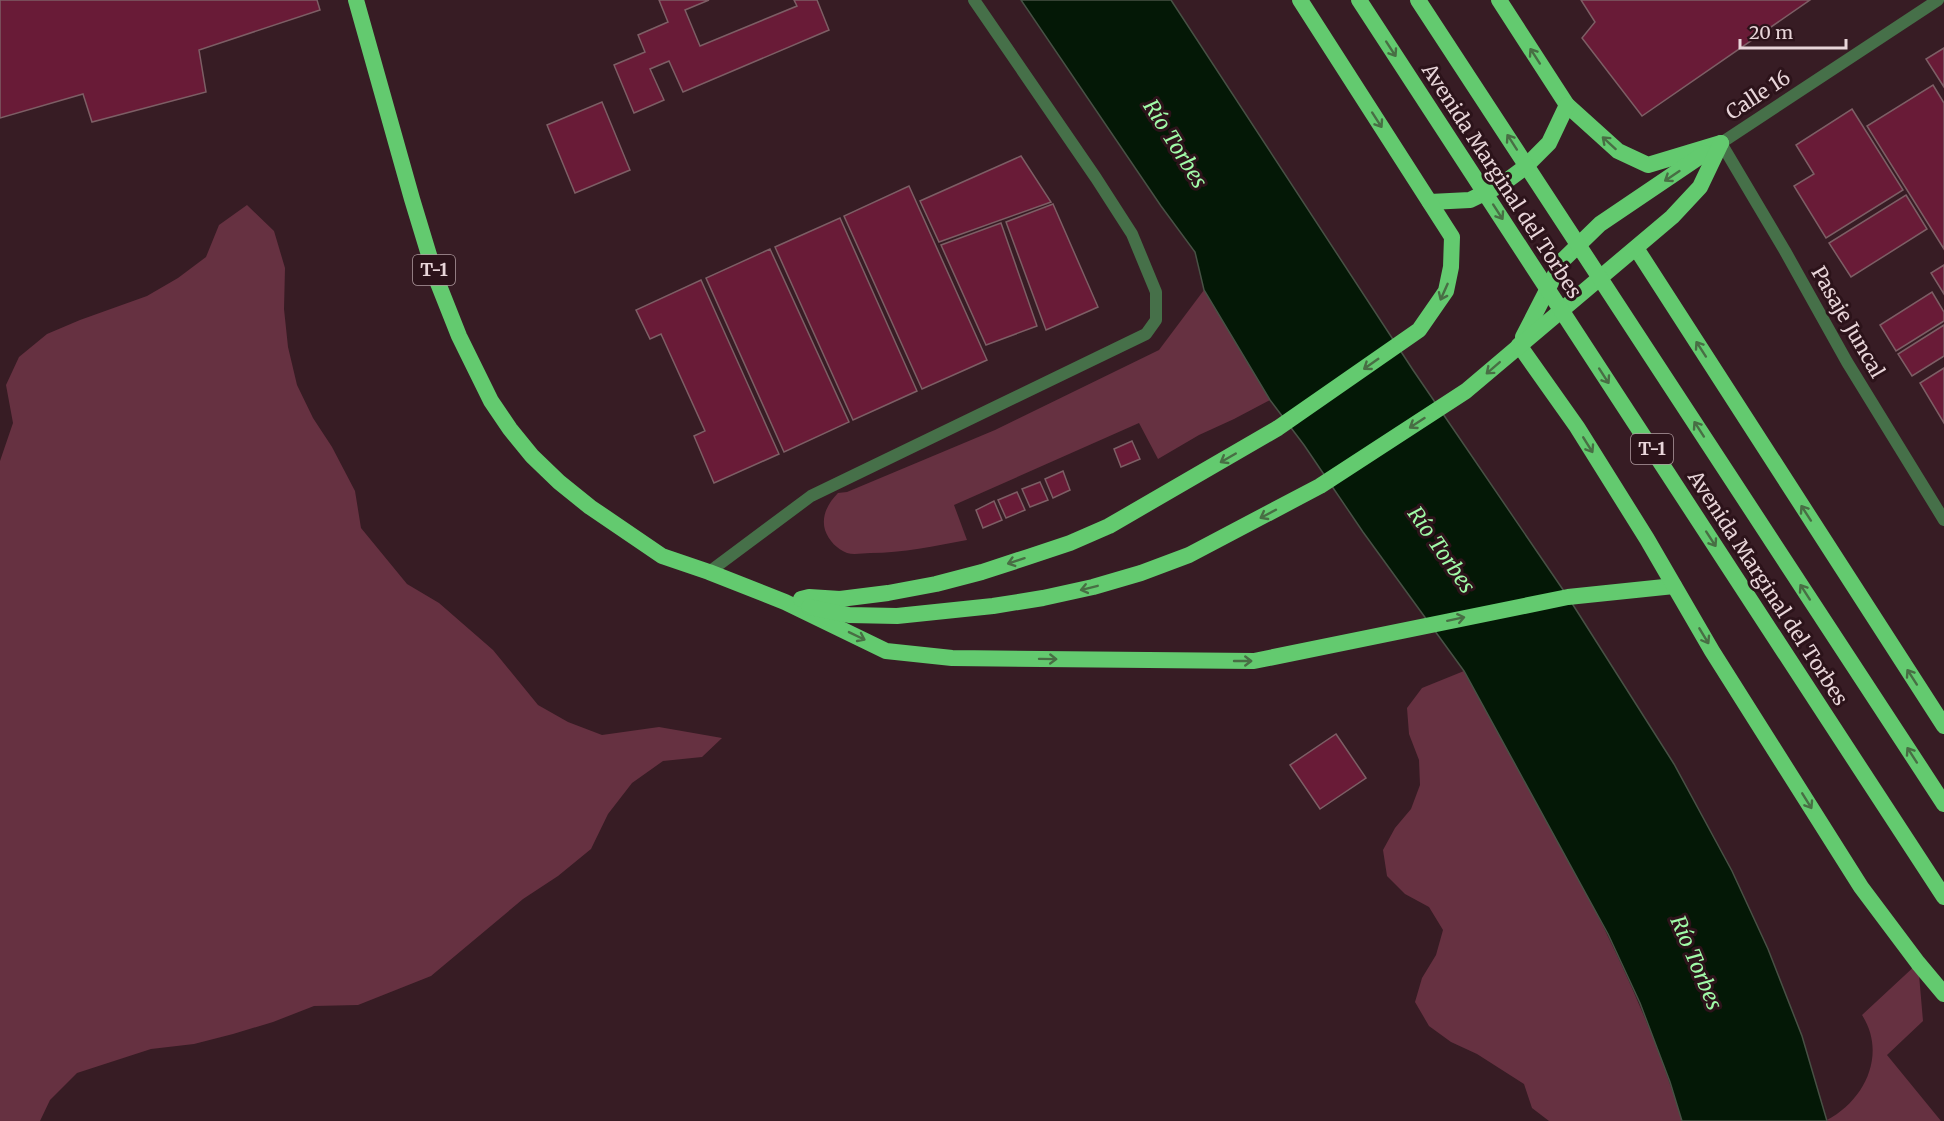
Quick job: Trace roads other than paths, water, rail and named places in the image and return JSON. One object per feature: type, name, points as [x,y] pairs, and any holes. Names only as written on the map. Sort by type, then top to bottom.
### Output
[{"type":"highway","name":"T-1","points":[[356,0],[436,278],[459,336],[491,401],[510,429],[532,456],[559,482],[590,507],[662,556],[785,602]]},
{"type":"highway","points":[[785,602],[809,597],[840,599],[936,584],[982,572],[1070,543],[1109,526],[1278,428],[1419,330],[1446,291],[1451,267],[1452,237],[1300,0]]},
{"type":"highway","name":"Avenida Marginal del Torbes","points":[[1359,0],[1944,897]]},
{"type":"highway","name":"Avenida Marginal del Torbes","points":[[1418,0],[1944,804]]},
{"type":"highway","points":[[1499,0],[1567,105],[1618,151],[1648,165],[1721,143]]},
{"type":"highway","points":[[1430,202],[1470,200],[1500,185],[1524,168],[1549,143],[1567,105]]},
{"type":"highway","points":[[785,602],[849,615],[897,616],[1043,598],[1141,573],[1189,555],[1320,486],[1466,391],[1672,217],[1700,187],[1721,143]]},
{"type":"highway","points":[[1519,345],[1562,261],[1600,224],[1721,143]]},
{"type":"highway","points":[[1636,248],[1944,726]]},
{"type":"highway","points":[[1519,345],[1577,427],[1861,887],[1944,994]]},
{"type":"highway","points":[[785,602],[886,651],[952,658],[1254,661],[1568,597],[1674,586]]},
{"type":"street","points":[[709,572],[812,496],[1146,334],[1156,320],[1156,292],[1132,234],[974,0]]},
{"type":"street","name":"Calle 16","points":[[1721,143],[1938,0]]},
{"type":"street","name":"Pasaje Juncal","points":[[1721,143],[1847,362],[1944,520]]},
{"type":"water","name":"Río Torbes","points":[[1021,0],[1171,0],[1413,370],[1568,597],[1674,764],[1732,871],[1768,949],[1802,1036],[1827,1121],[1682,1121],[1640,1003],[1608,934],[1464,671],[1270,400],[1204,290],[1195,252],[1161,206]]}]
